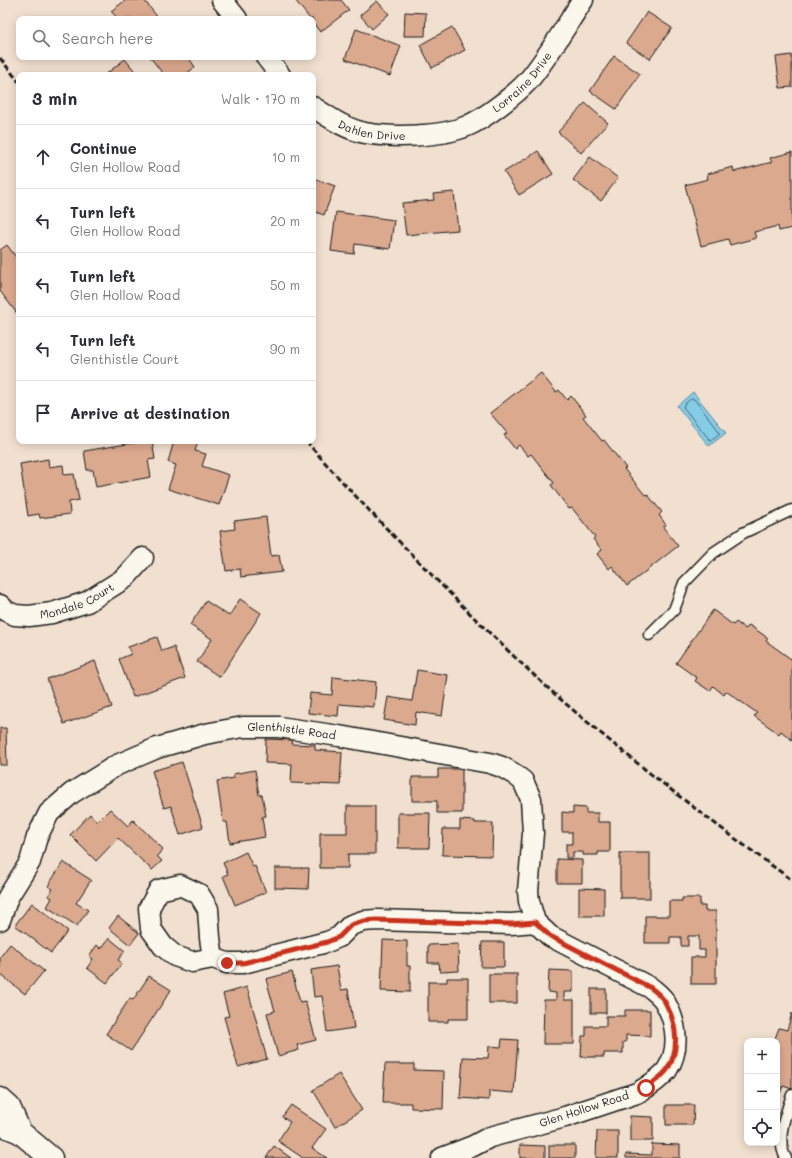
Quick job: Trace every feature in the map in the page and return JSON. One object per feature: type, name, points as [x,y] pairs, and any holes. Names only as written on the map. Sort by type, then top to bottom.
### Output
[{"type":"street","points":[[222,0],[235,16]]},
{"type":"street","name":"Lorraine Drive","points":[[436,134],[451,132],[468,126],[510,97],[527,81],[543,62],[583,0]]},
{"type":"street","points":[[268,60],[278,72]]},
{"type":"street","name":"Dahlen Drive","points":[[316,109],[340,124],[364,133],[402,136],[436,134]]},
{"type":"street","name":"Mondale Court","points":[[0,605],[6,611],[29,616],[52,613],[87,602],[126,578],[144,558]]},
{"type":"street","name":"Glenthistle Road","points":[[0,920],[8,897],[30,862],[37,837],[49,813],[72,793],[117,765],[157,748],[205,734],[243,727],[279,727],[339,736],[490,763],[502,767],[514,774],[523,781],[531,799],[533,833],[528,891],[529,901],[535,922]]},
{"type":"street","points":[[212,958],[227,963],[243,963],[327,942],[339,937],[351,925],[364,921],[376,920],[511,924],[535,922]]},
{"type":"street","name":"Glen Hollow Road","points":[[442,1158],[473,1146],[490,1137],[566,1117],[637,1093],[646,1088],[666,1070],[673,1056],[676,1040],[676,1028],[666,1004],[660,996],[651,988],[550,936],[535,922]]},
{"type":"street","points":[[0,1099],[10,1107],[20,1132]]},
{"type":"street","points":[[0,1124],[20,1132],[51,1158]]},
{"type":"lane","points":[[649,635],[674,610],[684,582],[713,553],[744,533],[792,510]]},
{"type":"lane","points":[[786,1158],[782,1139],[782,1126],[792,1095]]},
{"type":"water","points":[[693,392],[726,433],[709,446],[677,406]]},
{"type":"building","points":[[126,0],[144,0],[157,16],[115,16],[111,11]]},
{"type":"building","points":[[295,0],[341,0],[349,10],[320,32],[316,27],[316,16],[308,16]]},
{"type":"building","points":[[377,1],[389,14],[372,29],[360,15]]},
{"type":"building","points":[[405,12],[426,13],[425,36],[404,36]]},
{"type":"building","points":[[647,12],[672,28],[650,59],[626,43]]},
{"type":"building","points":[[452,27],[465,50],[432,68],[420,45]]},
{"type":"building","points":[[356,29],[401,46],[390,76],[345,59]]},
{"type":"building","points":[[792,55],[792,87],[780,88],[776,57]]},
{"type":"building","points":[[614,56],[640,74],[616,109],[590,91]]},
{"type":"building","points":[[126,60],[136,72],[109,72]]},
{"type":"building","points":[[152,60],[190,60],[195,67],[189,72],[162,72]]},
{"type":"building","points":[[585,103],[608,123],[581,153],[558,132]]},
{"type":"building","points":[[538,151],[553,174],[519,195],[504,172]]},
{"type":"building","points":[[792,152],[792,228],[779,231],[778,226],[754,232],[756,238],[730,245],[728,239],[701,246],[685,185],[708,179],[707,174],[733,167],[734,172],[772,162],[770,158]]},
{"type":"building","points":[[590,157],[618,178],[601,201],[573,180]]},
{"type":"building","points":[[316,179],[335,186],[324,215],[316,212]]},
{"type":"building","points":[[454,192],[458,230],[406,235],[402,203],[434,200],[433,194]]},
{"type":"building","points":[[336,212],[394,220],[390,249],[355,244],[354,254],[331,251]]},
{"type":"building","points":[[7,245],[16,257],[16,312],[0,291],[0,250]]},
{"type":"building","points":[[541,373],[556,392],[559,390],[567,400],[571,396],[586,415],[583,417],[602,441],[604,440],[626,468],[624,469],[645,495],[647,494],[662,512],[659,515],[666,525],[663,527],[678,546],[627,586],[612,566],[609,569],[597,554],[602,550],[593,539],[595,537],[572,508],[569,509],[551,485],[554,483],[531,454],[528,456],[519,445],[515,449],[504,435],[507,433],[490,413]]},
{"type":"building","points":[[127,444],[152,444],[155,459],[148,460],[151,477],[96,487],[93,470],[87,470],[84,451]]},
{"type":"building","points":[[173,444],[197,444],[195,451],[206,454],[202,466],[229,475],[219,505],[168,489],[176,465],[168,462]]},
{"type":"building","points":[[48,459],[49,467],[63,465],[64,475],[74,474],[79,500],[69,502],[70,514],[40,518],[39,514],[28,516],[20,464]]},
{"type":"building","points":[[266,517],[271,556],[279,555],[282,572],[241,577],[240,569],[226,571],[220,531],[235,529],[234,521]]},
{"type":"building","points":[[240,599],[261,613],[220,677],[197,662],[212,639],[190,625],[206,601],[229,616]]},
{"type":"building","points":[[713,610],[733,625],[736,622],[746,629],[749,625],[768,638],[766,641],[791,659],[792,658],[792,740],[781,731],[779,734],[754,716],[757,713],[726,691],[724,695],[713,686],[710,691],[695,681],[697,678],[676,663]]},
{"type":"building","points":[[157,637],[162,651],[174,647],[185,678],[133,697],[119,659],[131,654],[128,647]]},
{"type":"building","points":[[95,661],[112,707],[64,724],[47,679]]},
{"type":"building","points":[[417,670],[448,675],[442,716],[416,712],[415,725],[384,720],[388,697],[412,701]]},
{"type":"building","points":[[333,677],[376,682],[374,707],[339,704],[338,716],[308,713],[310,693],[332,695]]},
{"type":"building","points":[[0,728],[6,728],[7,765],[0,765]]},
{"type":"building","points":[[266,739],[293,740],[292,744],[315,745],[315,750],[342,752],[340,785],[291,783],[292,764],[265,763]]},
{"type":"building","points":[[182,762],[203,827],[180,835],[171,806],[164,808],[152,771]]},
{"type":"building","points":[[438,769],[462,769],[462,813],[437,813],[437,801],[412,801],[412,777],[438,777]]},
{"type":"building","points":[[255,770],[259,795],[262,795],[266,816],[262,817],[265,837],[230,843],[227,822],[223,822],[217,781],[234,778],[233,774]]},
{"type":"building","points":[[347,806],[375,806],[375,854],[348,854],[348,868],[320,868],[320,833],[347,833]]},
{"type":"building","points":[[573,807],[586,808],[586,813],[598,813],[598,822],[610,822],[610,852],[598,852],[598,855],[583,855],[583,852],[573,852],[573,858],[566,858],[566,844],[572,844],[572,832],[562,832],[562,812],[573,813]]},
{"type":"building","points":[[110,809],[128,826],[133,820],[163,849],[157,856],[162,861],[152,870],[118,838],[96,861],[70,835],[90,814],[97,822]]},
{"type":"building","points":[[398,813],[430,813],[429,848],[398,848]]},
{"type":"building","points":[[460,820],[475,821],[475,823],[493,823],[492,856],[442,855],[443,829],[460,829]]},
{"type":"building","points":[[246,852],[253,867],[255,866],[266,892],[235,905],[223,876],[228,874],[223,863]]},
{"type":"building","points":[[620,853],[650,853],[650,898],[620,898]]},
{"type":"building","points":[[557,859],[582,860],[582,883],[557,883]]},
{"type":"building","points":[[63,862],[91,880],[76,903],[88,910],[77,926],[47,907],[52,898],[48,896],[53,889],[48,886]]},
{"type":"building","points":[[275,868],[309,868],[308,889],[275,888]]},
{"type":"building","points":[[579,888],[604,889],[604,916],[579,916]]},
{"type":"building","points":[[682,898],[700,898],[700,906],[705,906],[705,911],[716,911],[716,984],[691,984],[691,957],[705,957],[705,950],[699,950],[699,936],[688,936],[688,946],[681,946],[681,937],[670,937],[670,943],[645,943],[645,916],[669,916],[669,901],[682,901]]},
{"type":"building","points":[[32,903],[68,931],[51,953],[15,925]]},
{"type":"building","points":[[118,916],[139,933],[130,945],[109,928]]},
{"type":"building","points":[[109,938],[125,951],[118,960],[122,963],[107,983],[87,968],[93,959],[89,956],[97,945],[101,949]]},
{"type":"building","points":[[383,940],[407,941],[407,966],[410,966],[410,992],[381,991]]},
{"type":"building","points":[[482,942],[504,942],[504,967],[481,967]]},
{"type":"building","points":[[10,944],[44,971],[25,994],[0,974],[0,957]]},
{"type":"building","points":[[458,944],[459,971],[440,972],[439,963],[428,963],[428,945]]},
{"type":"building","points":[[337,966],[341,990],[348,989],[354,1028],[327,1032],[322,996],[314,997],[311,970]]},
{"type":"building","points":[[549,970],[573,971],[573,992],[564,992],[564,1000],[574,1000],[574,1044],[543,1044],[544,1000],[556,1000],[556,993],[548,992]]},
{"type":"building","points":[[292,972],[300,1002],[305,1001],[316,1040],[297,1045],[299,1050],[278,1056],[267,1013],[275,1011],[266,979]]},
{"type":"building","points":[[489,974],[517,974],[517,1003],[489,1003]]},
{"type":"building","points":[[149,976],[171,990],[131,1051],[106,1034],[130,998],[133,1000]]},
{"type":"building","points":[[447,978],[468,978],[468,1019],[448,1019],[448,1022],[428,1022],[428,982],[447,982]]},
{"type":"building","points":[[247,987],[267,1059],[238,1067],[224,1017],[229,1016],[223,994]]},
{"type":"building","points":[[591,989],[606,989],[606,1013],[591,1013]]},
{"type":"building","points":[[625,1010],[650,1010],[650,1036],[626,1035],[626,1042],[623,1042],[623,1053],[604,1053],[604,1057],[581,1057],[582,1036],[586,1036],[586,1026],[606,1026],[606,1016],[625,1016]]},
{"type":"building","points":[[792,1013],[792,1089],[783,1086],[780,1094],[780,1038],[775,1038],[779,1028],[787,1030]]},
{"type":"building","points":[[502,1039],[518,1040],[514,1093],[489,1091],[489,1100],[460,1098],[463,1057],[488,1058],[489,1046],[501,1047]]},
{"type":"building","points":[[385,1064],[414,1064],[414,1070],[444,1071],[443,1109],[411,1108],[411,1103],[383,1103]]},
{"type":"building","points":[[339,1074],[362,1110],[335,1127],[313,1090]]},
{"type":"building","points":[[291,1105],[326,1129],[312,1148],[327,1158],[303,1158],[278,1141],[290,1122],[282,1117]]},
{"type":"building","points":[[666,1105],[694,1105],[693,1125],[666,1125]]},
{"type":"building","points":[[630,1116],[653,1117],[653,1141],[630,1141]]},
{"type":"building","points":[[597,1131],[618,1131],[618,1158],[596,1158]]},
{"type":"building","points":[[652,1144],[680,1145],[680,1158],[626,1158],[626,1154],[652,1155]]},
{"type":"building","points":[[520,1145],[545,1146],[545,1158],[520,1158]]},
{"type":"building","points":[[549,1145],[575,1145],[575,1158],[549,1158]]},
{"type":"building","points":[[274,1146],[291,1158],[266,1158]]},
{"type":"railway","points":[[0,58],[16,78]]},
{"type":"railway","points":[[309,444],[363,504],[440,583],[506,649],[558,697],[673,791],[792,880]]},
{"type":"route","points":[[227,963],[243,963],[327,942],[339,937],[351,925],[364,921],[376,920],[511,924],[535,922],[550,936],[651,988],[666,1004],[676,1028],[676,1040],[673,1056],[666,1070],[646,1088]]}]
